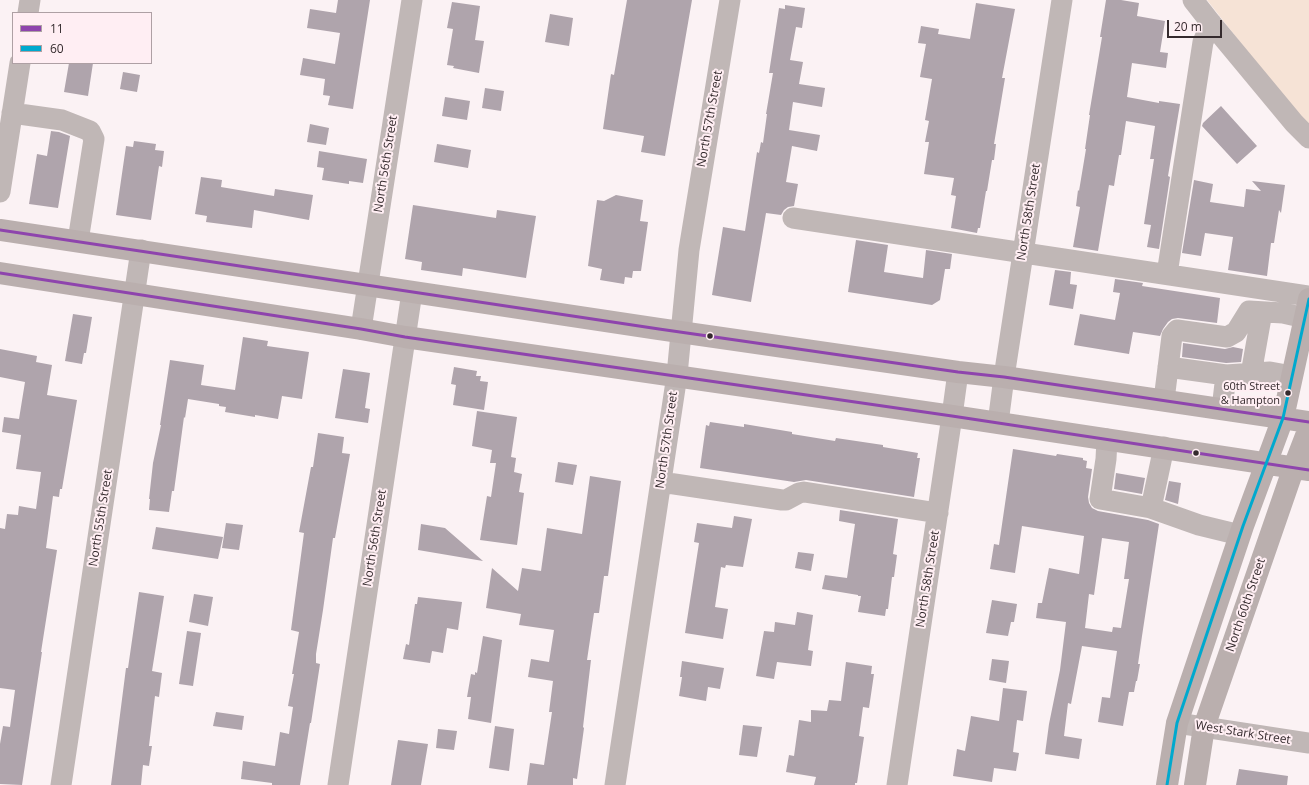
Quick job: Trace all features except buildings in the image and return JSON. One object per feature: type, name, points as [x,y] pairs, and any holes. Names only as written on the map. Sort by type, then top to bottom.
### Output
[{"type":"main road","points":[[0,230],[681,332],[958,372],[1004,377],[1309,422]]},
{"type":"main road","points":[[0,273],[405,337],[677,375],[1301,468]]},
{"type":"main road","points":[[1167,785],[1177,723],[1240,535],[1283,418],[1307,309]]},
{"type":"main road","name":"North 60th Street","points":[[1195,785],[1204,727],[1301,468],[1309,428]]},
{"type":"street","points":[[28,12],[30,0]]},
{"type":"street","name":"North 56th Street","points":[[361,329],[412,0]]},
{"type":"street","name":"North 57th Street","points":[[615,785],[677,375],[689,250],[730,0]]},
{"type":"street","name":"North 58th Street","points":[[998,423],[1062,0]]},
{"type":"street","points":[[1193,0],[1211,24],[1294,123],[1309,138]]},
{"type":"street","points":[[1167,274],[1202,42],[1211,24]]},
{"type":"street","points":[[0,192],[20,64]]},
{"type":"street","points":[[12,113],[62,120],[90,131],[94,139],[78,241]]},
{"type":"street","points":[[793,218],[1309,296]]},
{"type":"street","name":"North 55th Street","points":[[60,785],[141,250]]},
{"type":"street","name":"North 56th Street","points":[[338,785],[412,292]]},
{"type":"street","points":[[1164,400],[1172,336],[1177,330],[1227,338],[1236,332],[1249,311],[1283,313],[1307,309]]},
{"type":"street","points":[[1251,374],[1262,312]]},
{"type":"street","points":[[1168,367],[1226,375],[1270,372],[1292,376]]},
{"type":"street","name":"North 58th Street","points":[[897,785],[958,372]]},
{"type":"street","points":[[1222,409],[1226,375]]},
{"type":"street","points":[[1107,439],[1106,459],[1100,499],[1151,508],[1199,525],[1240,535]]},
{"type":"street","points":[[1151,508],[1164,447]]},
{"type":"street","points":[[661,482],[782,500],[786,500],[804,492],[938,513]]},
{"type":"street","name":"West Stark Street","points":[[1177,723],[1309,743]]},
{"type":"shaded area","points":[[1207,0],[1309,0],[1309,130]]},
{"type":"transit line","name":"11","points":[[0,230],[659,329],[958,372],[1004,377],[1309,422]]},
{"type":"transit line","name":"11","points":[[0,273],[405,337],[952,416],[1309,470]]},
{"type":"transit line","name":"60","points":[[1167,785],[1177,723],[1243,526],[1283,418],[1309,299]]},
{"type":"place","name":"60th Street & Hampton","points":[[1288,393]]}]
